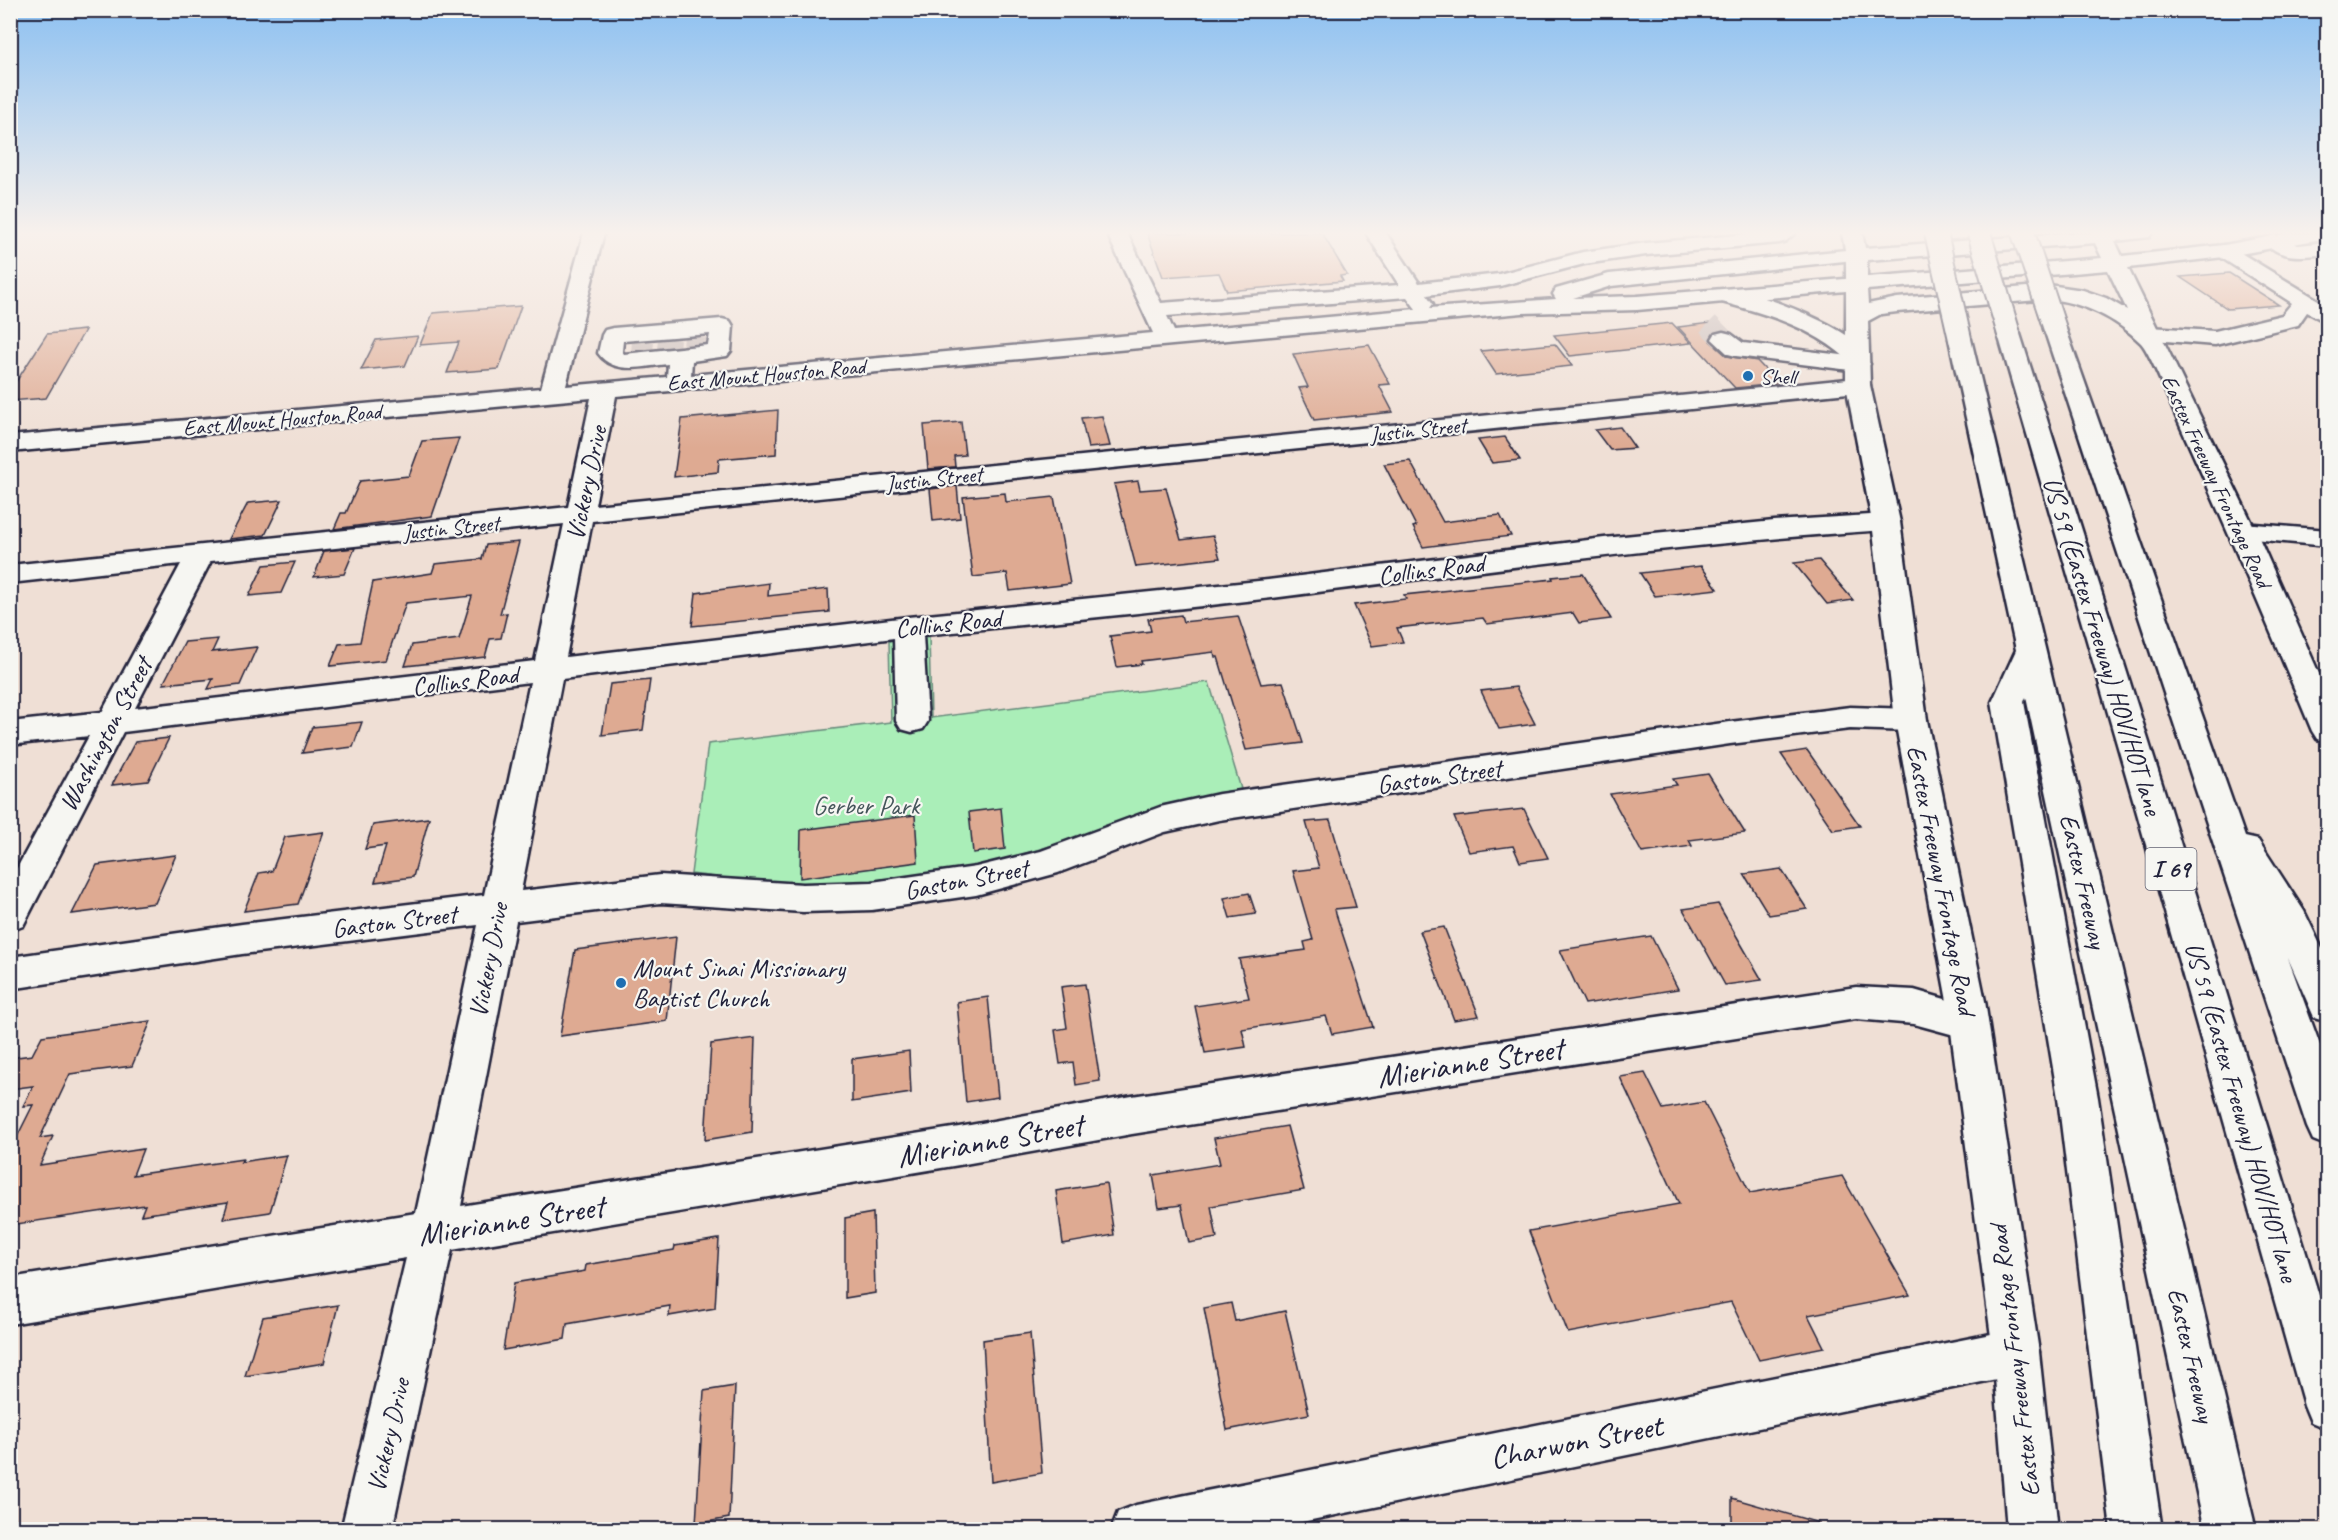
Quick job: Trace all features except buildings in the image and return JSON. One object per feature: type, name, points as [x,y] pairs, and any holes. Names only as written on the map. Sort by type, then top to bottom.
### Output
[{"type":"main road","points":[[552,393],[575,305]]},
{"type":"main road","points":[[1152,305],[1167,338]]},
{"type":"main road","points":[[1154,310],[1220,305]]},
{"type":"main road","points":[[1423,305],[1429,314]]},
{"type":"main road","name":"East Mount Houston Road","points":[[10,444],[605,388],[1429,314],[1555,305]]},
{"type":"main road","points":[[1674,305],[1700,318]]},
{"type":"main road","points":[[1760,305],[1809,323],[1847,345],[1858,368]]},
{"type":"main road","name":"Eastex Freeway Frontage Road","points":[[1857,305],[1858,368],[1886,522],[1911,720],[1970,1022],[2016,1352],[2033,1530]]},
{"type":"main road","points":[[1873,305],[1875,309],[1899,305]]},
{"type":"main road","name":"Eastex Freeway","points":[[1952,305],[2231,1530]]},
{"type":"main road","name":"US 59 (Eastex Freeway) HOV/HOT lane","points":[[2000,305],[2152,806],[2328,1405]]},
{"type":"main road","name":"I 69","points":[[2047,305],[2147,609],[2218,806],[2328,1127]]},
{"type":"main road","points":[[2101,305],[2150,338],[2215,338],[2290,320],[2301,305]]},
{"type":"main road","name":"Eastex Freeway Frontage Road","points":[[2135,305],[2242,531],[2328,731]]},
{"type":"main road","points":[[2310,305],[2328,316]]},
{"type":"main road","points":[[566,339],[613,335],[610,353],[619,361],[642,347],[681,345],[678,382]]},
{"type":"main road","points":[[1722,339],[1736,349],[1858,368]]},
{"type":"main road","name":"Justin Street","points":[[10,574],[579,515],[1858,368]]},
{"type":"main road","name":"Vickery Drive","points":[[366,1530],[434,1233],[605,388]]},
{"type":"main road","name":"Collins Road","points":[[10,734],[908,627],[1268,589],[1672,539],[1774,529],[1886,522]]},
{"type":"main road","points":[[2242,531],[2328,538]]},
{"type":"main road","name":"Washington Street","points":[[10,916],[201,553]]},
{"type":"main road","points":[[908,627],[912,721]]},
{"type":"main road","points":[[2031,650],[2008,702],[2079,1098],[2137,1530]]},
{"type":"main road","name":"Gaston Street","points":[[10,973],[242,939],[660,889],[803,898],[872,897],[986,879],[1046,863],[1160,820],[1219,807],[1730,733],[1850,718],[1911,720]]},
{"type":"main road","points":[[2218,806],[2291,921],[2328,1005]]},
{"type":"main road","name":"Mierianne Street","points":[[10,1301],[959,1146],[1132,1115],[1856,1003],[1914,1008],[1970,1022]]},
{"type":"main road","name":"Charwon Street","points":[[1136,1530],[2016,1352]]},
{"type":"green space","name":"Gerber Park","points":[[929,635],[931,718],[1209,682],[1241,789],[1163,805],[1060,843],[980,867],[873,884],[802,887],[691,874],[708,744],[891,722],[889,641]]},
{"type":"tunnel","points":[[1708,324],[1723,339]]},
{"type":"tunnel","points":[[694,348],[695,337]]},
{"type":"tunnel","points":[[668,350],[669,339]]},
{"type":"tunnel","points":[[642,353],[643,341]]},
{"type":"place","name":"Shell","points":[[1748,376]]},
{"type":"place","name":"Mount Sinai Missionary Baptist Church","points":[[621,983]]}]
